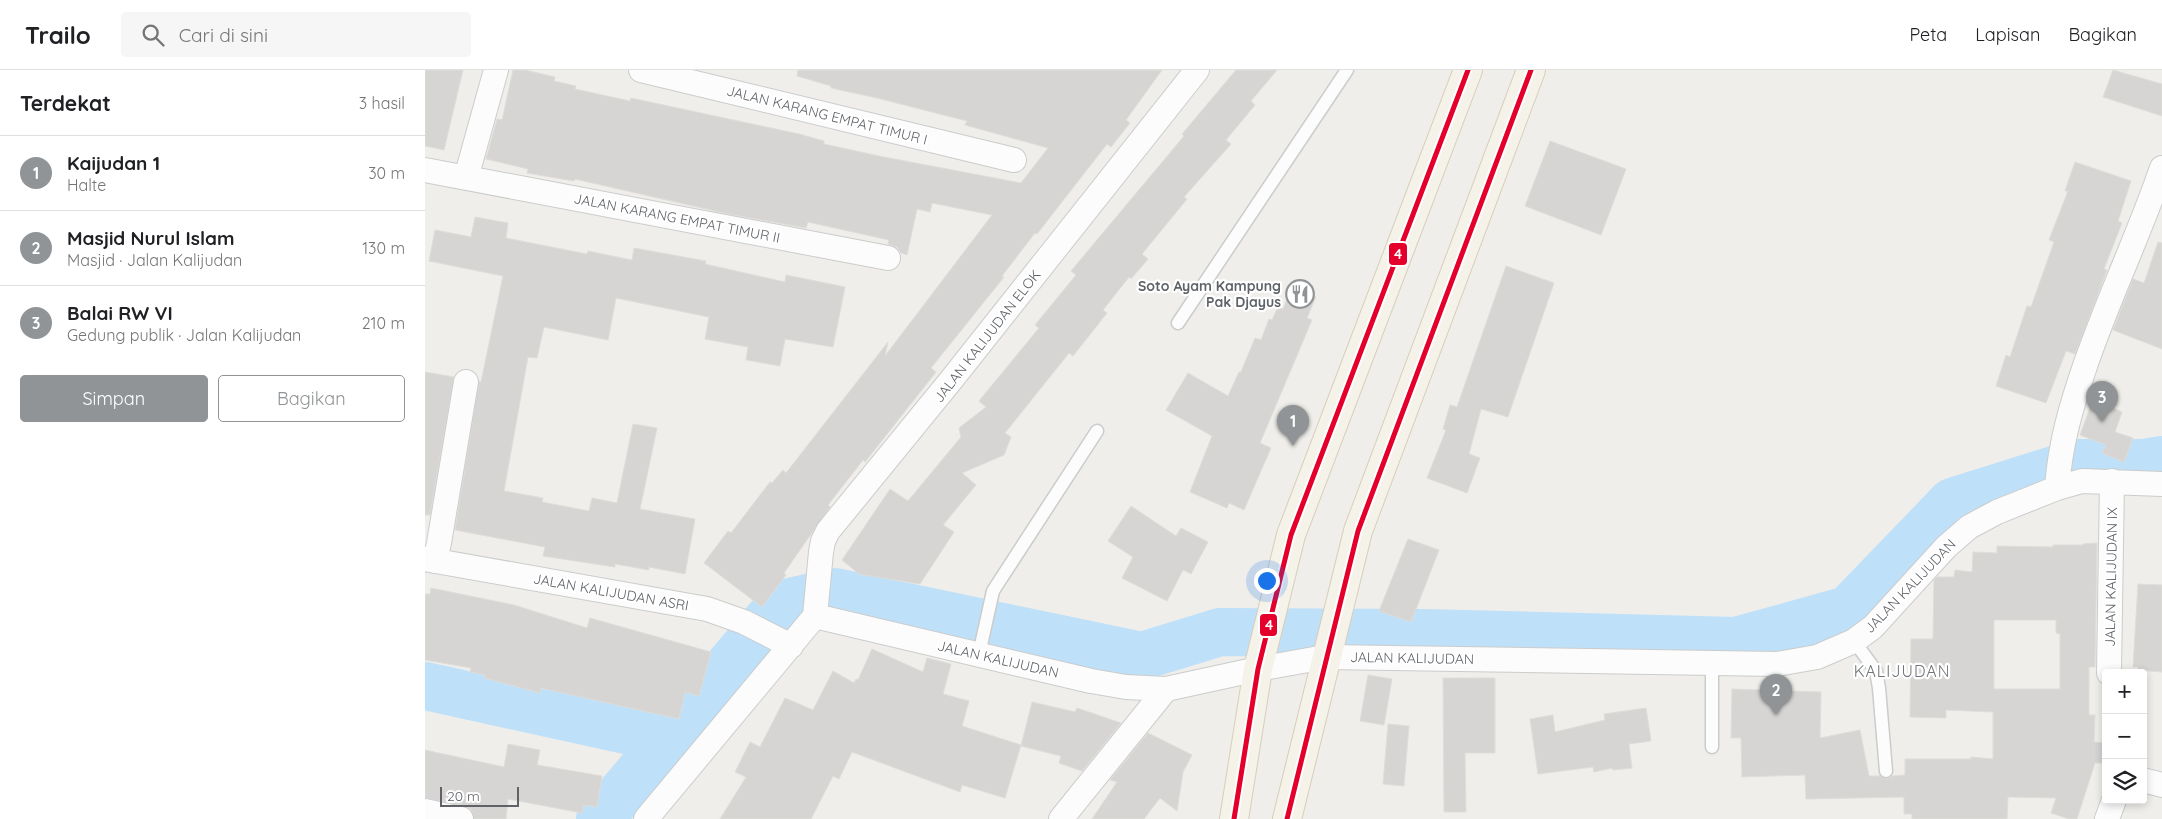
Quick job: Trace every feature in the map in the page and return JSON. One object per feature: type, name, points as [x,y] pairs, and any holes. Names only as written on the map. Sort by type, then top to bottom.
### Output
[{"type":"main road","points":[[1234,819],[1260,660],[1291,535],[1468,70]]},
{"type":"main road","points":[[1287,819],[1358,531],[1531,70]]},
{"type":"street","points":[[466,178],[496,70]]},
{"type":"street","name":"JALAN KARANG EMPAT TIMUR I","points":[[641,70],[1014,160]]},
{"type":"street","name":"JALAN KALIJUDAN ELOK","points":[[816,609],[819,566],[823,541],[828,531],[952,379],[1197,70]]},
{"type":"street","points":[[2058,471],[2067,419],[2102,318],[2162,168]]},
{"type":"street","name":"JALAN KARANG EMPAT TIMUR II","points":[[425,170],[888,258]]},
{"type":"street","points":[[430,560],[439,543],[466,382]]},
{"type":"street","name":"JALAN KALIJUDAN","points":[[816,609],[980,648],[1091,681],[1126,687],[1166,689],[1260,660],[1328,649],[1712,664],[1777,664],[1817,657],[1854,641],[1873,627],[1946,547],[1969,527],[1997,512],[2058,471],[2082,481],[2162,484]]},
{"type":"street","name":"JALAN KALIJUDAN IX","points":[[2109,669],[2112,481]]},
{"type":"street","name":"JALAN KALIJUDAN ASRI","points":[[430,560],[707,609],[744,622],[781,640]]},
{"type":"street","points":[[646,819],[781,640],[816,609]]},
{"type":"street","points":[[1061,819],[1166,689]]},
{"type":"street","points":[[2147,781],[2162,785]]},
{"type":"street","points":[[2107,819],[2113,804]]},
{"type":"street","points":[[425,811],[461,819]]},
{"type":"lane","points":[[1178,323],[1347,70]]},
{"type":"lane","points":[[980,648],[993,591],[1097,431]]},
{"type":"lane","points":[[1854,641],[1875,672],[1879,688],[1886,771]]},
{"type":"lane","points":[[1712,664],[1712,747]]},
{"type":"building","points":[[425,70],[463,70],[444,150],[425,146]]},
{"type":"building","points":[[513,70],[525,70],[555,77],[554,81],[576,86],[575,89],[630,101],[631,98],[799,134],[824,141],[824,144],[879,156],[1021,183],[1048,148],[965,125],[967,121],[831,88],[831,86],[797,76],[798,70],[1162,70],[1126,120],[1130,123],[1111,147],[1107,144],[1037,234],[1035,233],[1002,276],[1004,277],[931,368],[936,372],[865,462],[863,460],[828,505],[830,507],[784,573],[786,575],[762,607],[704,563],[728,531],[731,533],[770,482],[772,483],[783,470],[786,473],[888,342],[885,356],[992,215],[932,203],[930,212],[917,209],[907,255],[901,253],[897,247],[888,244],[889,240],[808,222],[806,228],[728,214],[575,179],[574,181],[527,173],[528,169],[486,159],[497,119],[502,120]]},
{"type":"building","points":[[1236,70],[1277,70],[1251,101],[1255,105],[1226,140],[1231,144],[1184,197],[1187,199],[1142,254],[1148,259],[1131,279],[1129,277],[1103,310],[1107,313],[1073,356],[1069,353],[1005,433],[1011,437],[1004,455],[962,473],[976,485],[943,525],[954,532],[920,584],[859,574],[842,560],[890,489],[908,501],[961,437],[959,428],[986,407],[979,401],[1039,328],[1035,325],[1076,275],[1071,271],[1184,136],[1182,134]]},
{"type":"building","points":[[2113,70],[2162,84],[2162,116],[2103,97]]},
{"type":"building","points":[[1550,141],[1626,169],[1601,235],[1525,206]]},
{"type":"building","points":[[2075,162],[2131,181],[2118,221],[2122,223],[2104,269],[2107,270],[2075,354],[2066,351],[2046,403],[1996,386],[2006,355],[2010,357],[2027,306],[2031,307],[2054,242],[2049,240],[2068,191],[2065,191]]},
{"type":"building","points":[[475,217],[508,223],[506,238],[587,254],[588,251],[632,260],[634,248],[706,261],[705,264],[785,282],[786,275],[845,287],[833,347],[785,339],[780,366],[746,360],[748,347],[705,339],[709,317],[616,298],[608,340],[544,327],[537,358],[528,357],[504,491],[543,498],[542,502],[589,511],[592,498],[617,503],[633,424],[657,428],[640,509],[695,519],[685,574],[649,567],[649,570],[615,564],[615,567],[543,556],[545,547],[455,530],[479,381],[481,382],[503,276],[429,261],[435,230],[471,237]]},
{"type":"building","points":[[2158,242],[2162,243],[2162,349],[2113,330],[2133,279],[2144,283]]},
{"type":"building","points":[[1506,266],[1554,283],[1508,417],[1481,409],[1469,454],[1480,458],[1467,493],[1427,478],[1446,430],[1443,429],[1450,405],[1457,407]]},
{"type":"building","points":[[1292,287],[1316,297],[1307,318],[1312,320],[1260,443],[1271,448],[1244,510],[1229,503],[1227,508],[1190,492],[1212,436],[1166,410],[1188,373],[1228,396],[1239,372],[1241,372],[1255,338],[1261,340],[1269,319],[1272,320],[1278,307],[1283,309]]},
{"type":"building","points":[[425,372],[454,377],[430,515],[425,515]]},
{"type":"building","points":[[2093,400],[2122,412],[2115,432],[2133,438],[2124,462],[2102,453],[2106,445],[2080,435]]},
{"type":"building","points":[[1131,506],[1176,536],[1181,528],[1208,542],[1191,574],[1183,570],[1167,601],[1122,578],[1133,557],[1108,541]]},
{"type":"building","points":[[1408,539],[1439,550],[1411,622],[1379,611]]},
{"type":"building","points":[[2097,543],[2095,667],[2089,667],[2089,715],[2095,715],[2094,742],[2102,743],[2102,763],[2095,763],[2077,819],[2069,819],[2051,813],[2056,798],[2008,797],[2007,819],[1912,819],[1912,814],[1904,814],[1904,797],[1806,799],[1805,775],[1742,777],[1741,738],[1731,738],[1732,689],[1821,692],[1820,738],[1860,730],[1869,776],[1880,776],[1886,779],[1905,775],[1905,759],[1971,759],[1971,757],[1993,759],[1993,712],[1946,710],[1946,718],[1910,717],[1911,639],[1933,639],[1934,580],[1937,577],[1954,577],[1955,570],[1972,572],[1973,552],[1997,553],[1997,546],[2053,547],[2053,545]],"holes":[[[1994,620],[2056,620],[2056,633],[2060,634],[2060,689],[1994,689]]]},
{"type":"building","points":[[2138,584],[2162,585],[2162,672],[2133,667]]},
{"type":"building","points":[[431,588],[514,605],[587,628],[590,618],[711,652],[699,696],[685,692],[679,719],[541,688],[540,693],[484,678],[485,675],[470,672],[471,668],[425,660],[425,594],[430,594]]},
{"type":"building","points":[[872,649],[923,672],[927,658],[951,664],[943,694],[969,701],[962,726],[1021,745],[1005,798],[962,785],[960,792],[852,752],[839,779],[833,776],[811,819],[720,819],[746,777],[735,772],[750,742],[760,747],[785,698],[813,710],[833,671],[854,683],[856,679],[858,680]]},
{"type":"building","points":[[1368,675],[1392,679],[1384,725],[1360,721]]},
{"type":"building","points":[[1443,678],[1495,678],[1495,753],[1465,753],[1466,812],[1444,812]]},
{"type":"building","points":[[1032,702],[1075,712],[1077,708],[1121,723],[1082,771],[1059,763],[1061,756],[1021,746]]},
{"type":"building","points":[[1646,708],[1651,741],[1629,744],[1632,768],[1613,770],[1612,768],[1594,772],[1593,767],[1538,774],[1530,719],[1553,715],[1555,732],[1605,720],[1604,714]]},
{"type":"building","points":[[1388,724],[1409,726],[1404,786],[1383,784]]},
{"type":"building","points":[[1148,733],[1192,755],[1183,772],[1177,811],[1160,798],[1144,819],[1092,819],[1117,782],[1110,780]]},
{"type":"building","points":[[508,744],[540,750],[537,765],[602,776],[597,807],[584,805],[582,813],[508,799],[506,819],[474,819],[471,809],[464,806],[425,798],[425,750],[504,767]]},
{"type":"waterway","points":[[425,686],[667,739],[781,604],[835,592],[1142,656],[1220,632],[1425,633],[1736,641],[1848,610],[1952,502],[2076,463],[2144,463],[2162,460]]},
{"type":"waterway","points":[[600,819],[667,739]]},
{"type":"transit line","name":"4","points":[[1234,819],[1258,669],[1291,535],[1468,70]]},
{"type":"transit line","name":"4","points":[[1287,819],[1358,531],[1531,70]]},
{"type":"place","name":"Soto Ayam Kampung Pak Djayus","points":[[1300,294]]},
{"type":"place","name":"Balai RW VI","points":[[2102,422]]},
{"type":"place","name":"Kaijudan 1","points":[[1293,446]]},
{"type":"place","name":"Masjid Nurul Islam","points":[[1776,715]]},
{"type":"district","name":"KALIJUDAN","points":[[1902,671]]}]
